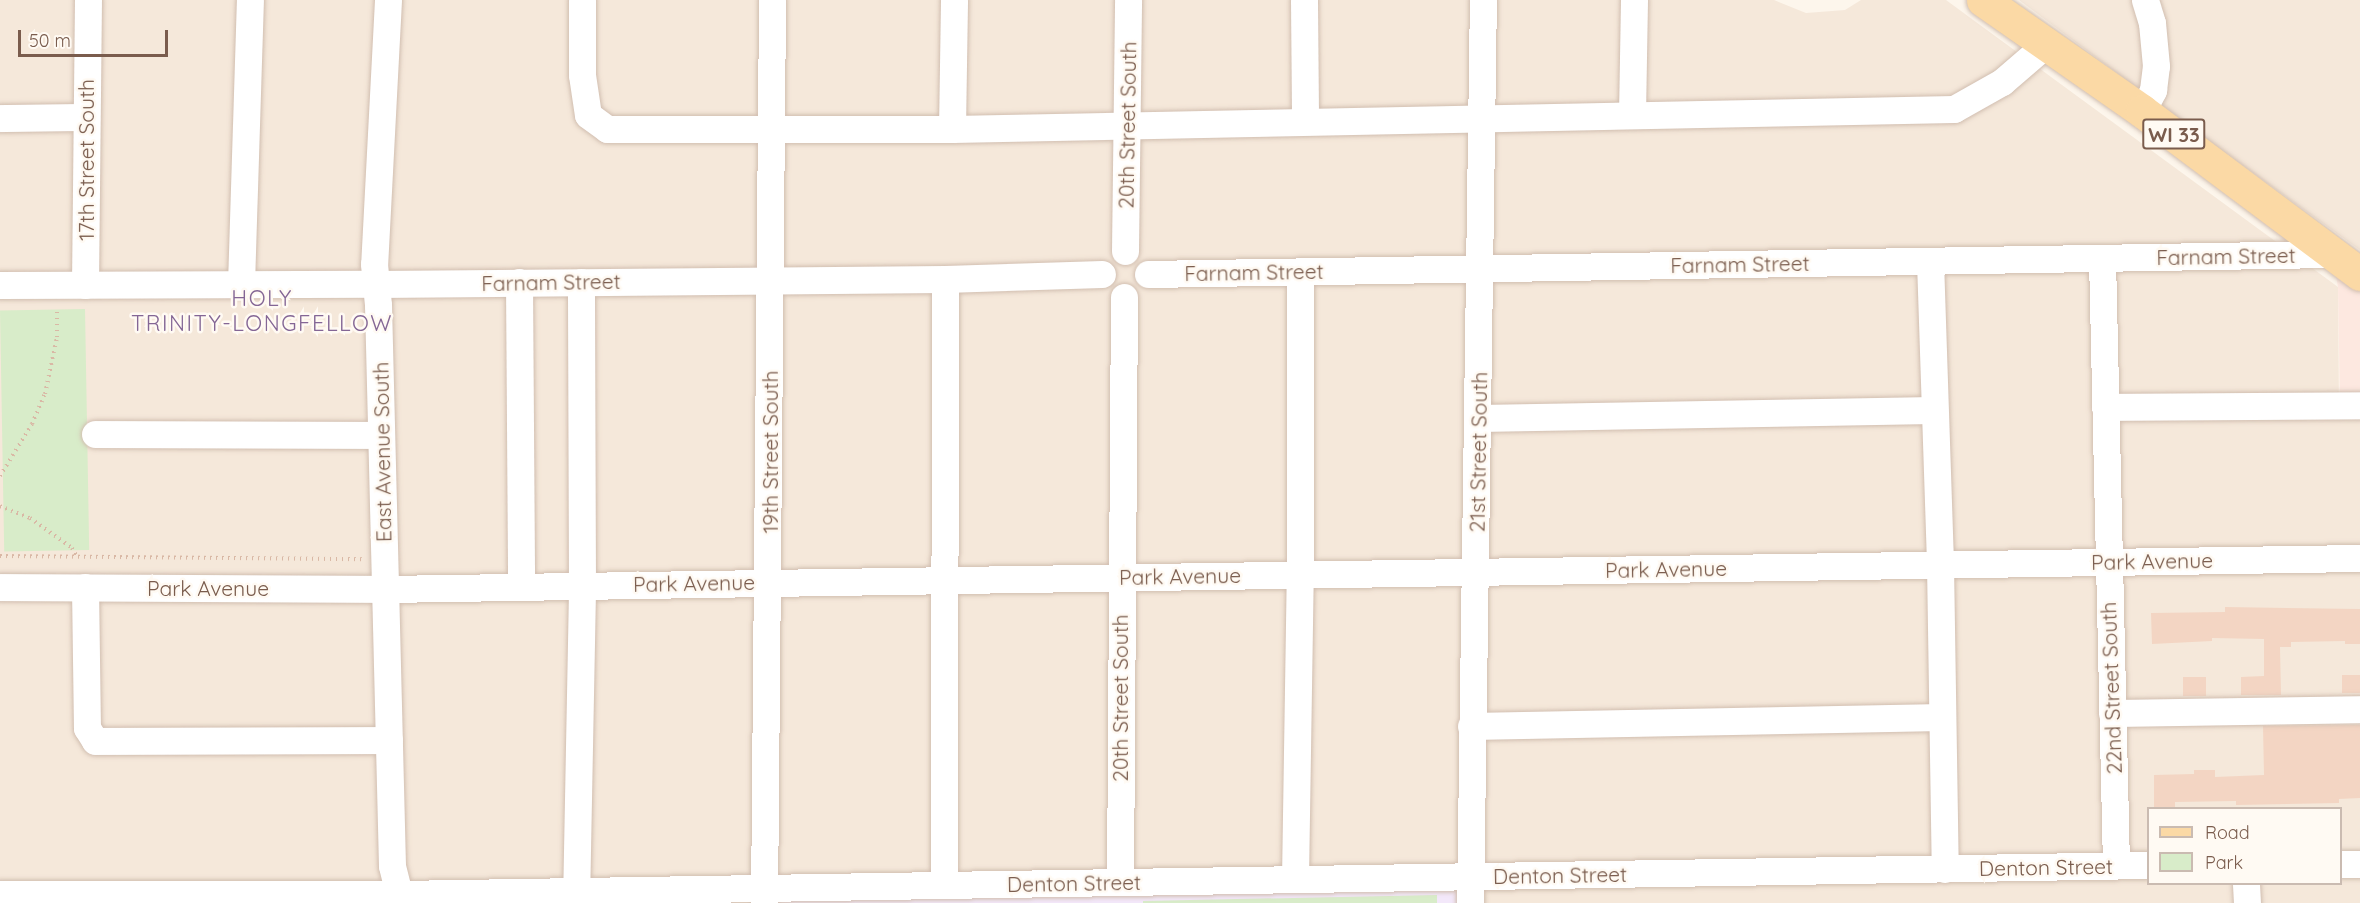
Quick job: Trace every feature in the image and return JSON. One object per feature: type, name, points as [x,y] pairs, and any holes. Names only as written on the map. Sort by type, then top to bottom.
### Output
[{"type":"main road","name":"WI 33","points":[[1983,0],[2142,111],[2360,274]]},
{"type":"street","name":"17th Street South","points":[[86,285],[88,0]]},
{"type":"street","points":[[241,284],[250,0]]},
{"type":"street","name":"East Avenue South","points":[[388,0],[374,264],[381,435],[392,866],[400,899]]},
{"type":"street","points":[[582,0],[582,75],[588,115],[607,129],[772,131],[952,129],[1305,120],[1954,109],[2002,82],[2045,45]]},
{"type":"street","name":"19th Street South","points":[[764,895],[769,581],[772,0]]},
{"type":"street","points":[[952,129],[954,0]]},
{"type":"street","name":"20th Street South","points":[[1125,251],[1128,0]]},
{"type":"street","points":[[1304,0],[1305,120]]},
{"type":"street","name":"21st Street South","points":[[1470,903],[1483,0]]},
{"type":"street","points":[[1632,115],[1635,0]]},
{"type":"street","points":[[2142,111],[2153,90],[2156,66],[2152,23],[2145,0]]},
{"type":"street","points":[[0,118],[86,117]]},
{"type":"street","points":[[1125,251],[1132,252],[1144,261],[1148,274],[1144,288],[1131,296],[1124,297],[1111,292],[1103,281],[1102,274],[1103,267],[1112,255],[1125,251]]},
{"type":"street","name":"Farnam Street","points":[[1148,274],[2332,254]]},
{"type":"street","name":"22nd Street South","points":[[2102,258],[2116,865]]},
{"type":"street","points":[[1930,261],[1940,564],[1945,869]]},
{"type":"street","points":[[1295,879],[1300,574],[1300,271]]},
{"type":"street","name":"Farnam Street","points":[[0,285],[945,279],[1102,274]]},
{"type":"street","points":[[944,885],[945,279]]},
{"type":"street","points":[[519,282],[520,587]]},
{"type":"street","points":[[576,896],[582,585],[581,282]]},
{"type":"street","name":"20th Street South","points":[[1120,882],[1120,577],[1124,297]]},
{"type":"street","points":[[2105,407],[2360,405]]},
{"type":"street","points":[[1478,418],[1934,410]]},
{"type":"street","points":[[95,434],[381,435]]},
{"type":"street","name":"Park Avenue","points":[[0,587],[385,589],[769,581],[1476,573],[2360,558]]},
{"type":"street","points":[[85,587],[87,728],[95,741],[389,740]]},
{"type":"street","points":[[2112,713],[2360,709]]},
{"type":"street","points":[[1471,726],[1942,717]]},
{"type":"street","points":[[2342,864],[2360,864]]},
{"type":"street","name":"Denton Street","points":[[0,894],[400,899],[764,895],[944,885],[2147,865]]},
{"type":"street","points":[[2246,885],[2247,903]]},
{"type":"path","points":[[0,476],[32,424],[45,394],[57,337],[58,303]]},
{"type":"path","points":[[0,506],[30,518],[72,548],[76,556]]},
{"type":"path","points":[[0,556],[384,559]]},
{"type":"shaded area","name":"HOLY TRINITY-LONGFELLOW","points":[[0,0],[1774,0],[1806,13],[1845,10],[1861,0],[1946,0],[2338,287],[2339,414],[2360,414],[2360,903],[0,903]]},
{"type":"shaded area","points":[[2019,0],[2360,0],[2360,250],[2195,131]]},
{"type":"shaded area","points":[[2332,254],[2360,274],[2360,405],[2340,405],[2338,287]]},
{"type":"shaded area","points":[[1470,876],[1470,903],[764,903],[764,887]]},
{"type":"green space","points":[[85,309],[89,550],[4,551],[0,310]]},
{"type":"green space","points":[[1437,895],[1437,903],[1143,903],[1143,901]]},
{"type":"building","points":[[2225,607],[2360,609],[2360,644],[2345,644],[2345,641],[2291,642],[2291,647],[2280,647],[2281,695],[2241,695],[2241,677],[2264,676],[2264,639],[2212,638],[2212,641],[2152,644],[2151,613],[2225,612]]},
{"type":"building","points":[[2342,675],[2360,675],[2360,693],[2342,693]]},
{"type":"building","points":[[2183,677],[2206,677],[2206,696],[2183,696]]},
{"type":"building","points":[[2360,725],[2360,798],[2339,799],[2339,803],[2236,805],[2236,801],[2175,802],[2175,807],[2154,807],[2154,775],[2194,774],[2194,770],[2215,770],[2215,777],[2264,775],[2263,726]]},
{"type":"district","name":"HOLY TRINITY-LONGFELLOW","points":[[262,310]]}]
